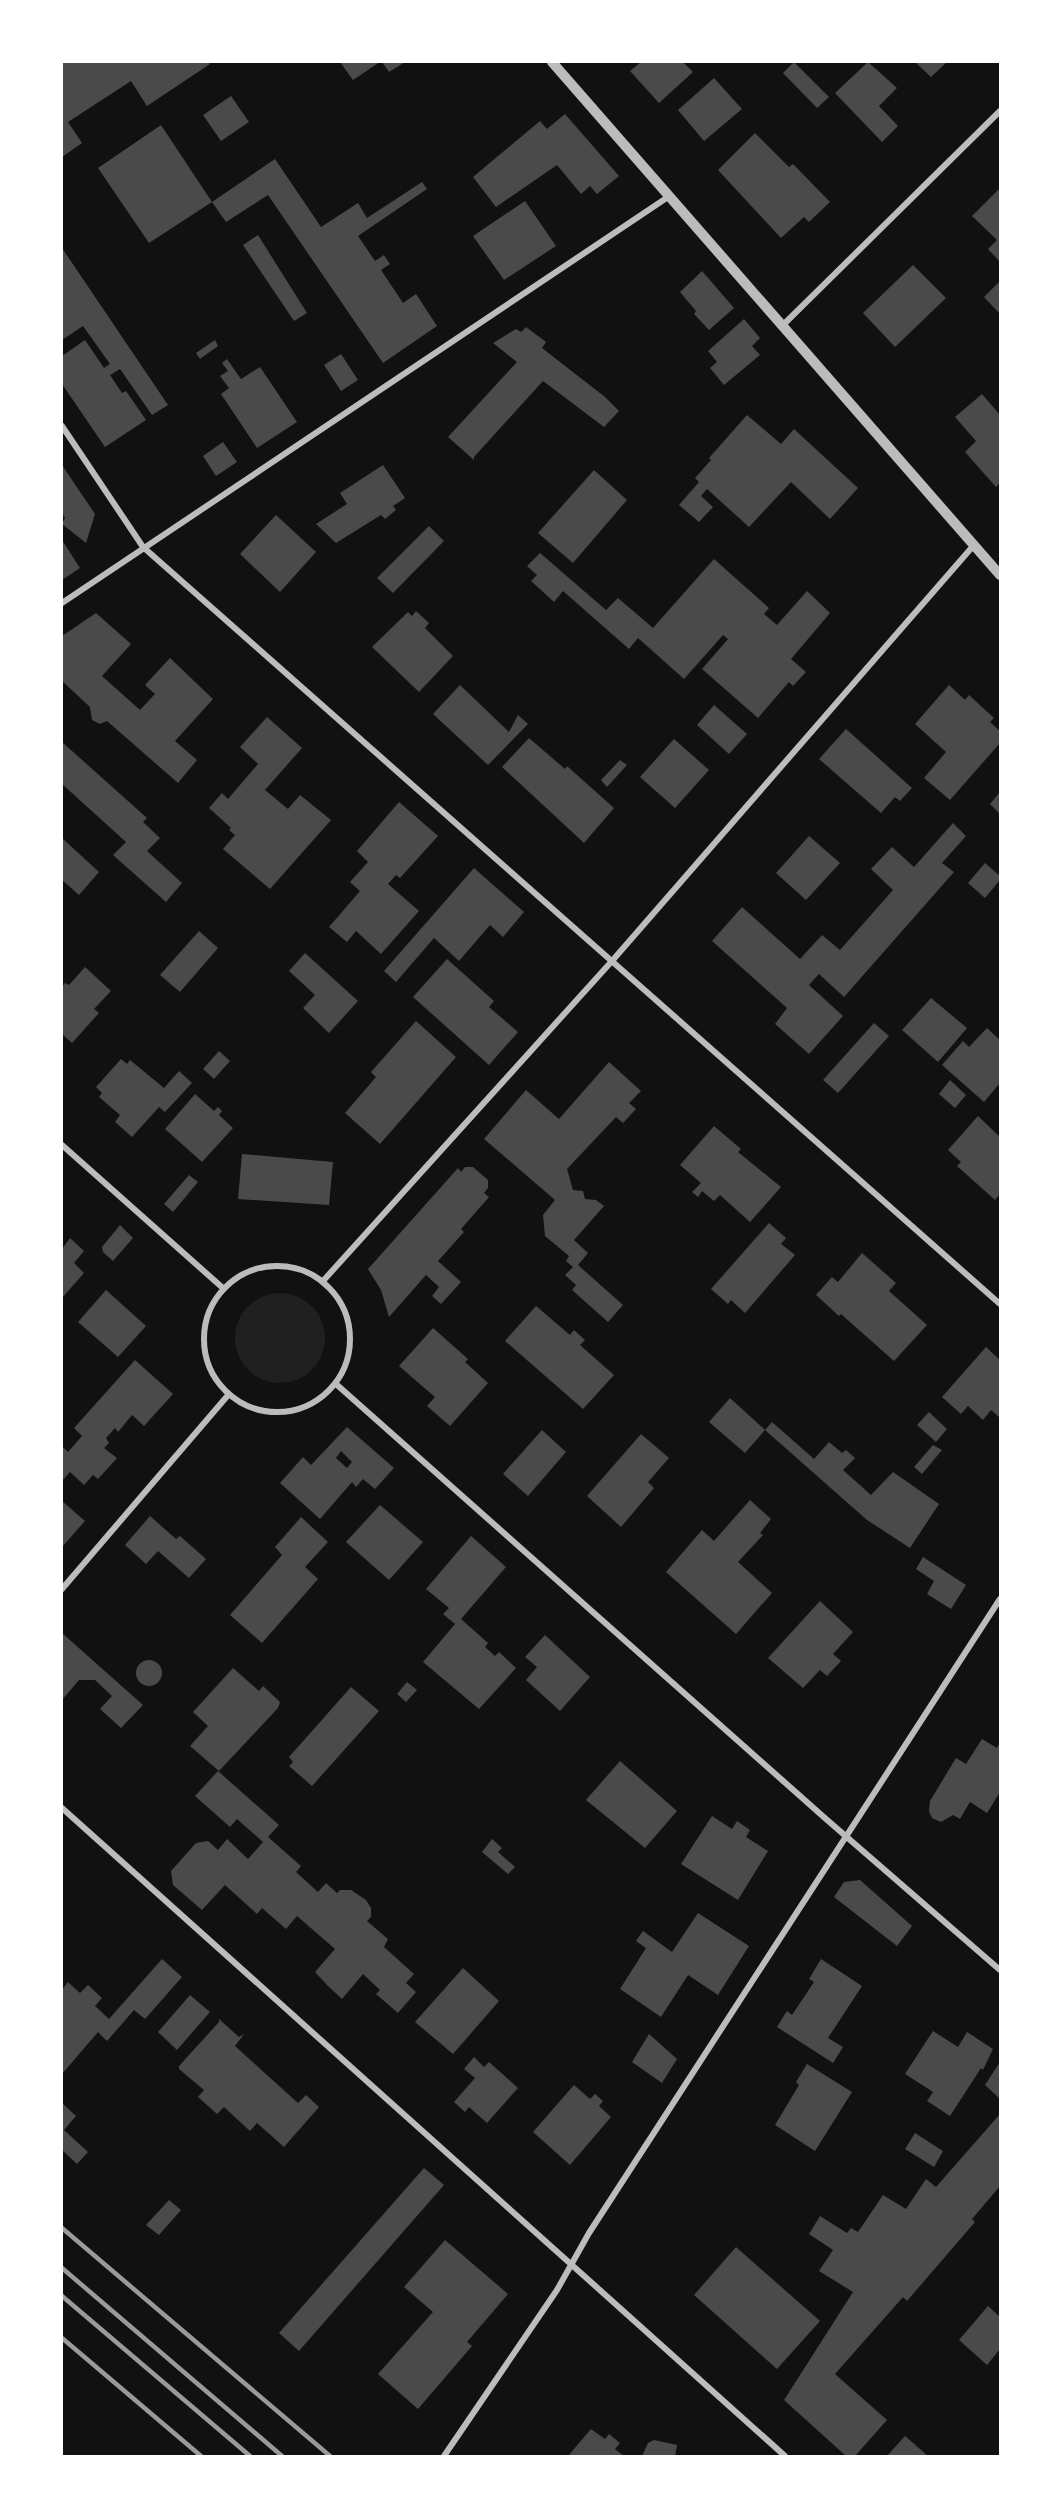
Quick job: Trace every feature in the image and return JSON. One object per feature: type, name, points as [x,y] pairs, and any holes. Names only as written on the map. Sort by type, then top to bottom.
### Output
[{"type":"street","points":[[552,62],[1000,575]]},
{"type":"street","points":[[782,326],[1000,111]]},
{"type":"street","points":[[62,603],[142,547],[668,197]]},
{"type":"street","points":[[62,426],[142,547],[1000,1304]]},
{"type":"street","points":[[323,1281],[612,961],[974,545]]},
{"type":"street","points":[[62,1145],[224,1289]]},
{"type":"street","points":[[282,1265],[304,1270],[323,1281],[338,1298],[348,1319],[351,1342],[346,1364],[336,1384],[318,1401],[296,1410],[272,1412],[261,1410],[249,1407],[229,1394],[214,1376],[205,1354],[204,1331],[210,1308],[224,1289],[240,1275],[261,1267],[282,1265]]},
{"type":"street","points":[[336,1384],[846,1837],[1000,1970]]},
{"type":"street","points":[[62,1589],[229,1394]]},
{"type":"street","points":[[444,2457],[572,2263],[589,2233],[1000,1599]]},
{"type":"street","points":[[62,1809],[572,2263],[785,2457]]},
{"type":"shaded area","points":[[280,1293],[297,1296],[312,1306],[322,1321],[325,1338],[322,1355],[312,1370],[297,1380],[280,1383],[263,1380],[248,1370],[238,1355],[235,1338],[238,1321],[248,1306],[263,1296]]},
{"type":"building","points":[[62,62],[208,62],[210,64],[147,106],[131,81],[68,122],[82,143],[62,157]]},
{"type":"building","points":[[340,62],[380,62],[353,80]]},
{"type":"building","points":[[382,62],[405,62],[389,72]]},
{"type":"building","points":[[641,62],[683,62],[693,72],[659,103],[630,71]]},
{"type":"building","points":[[794,62],[829,97],[817,108],[783,73]]},
{"type":"building","points":[[868,62],[897,88],[879,106],[898,126],[882,142],[835,93]]},
{"type":"building","points":[[915,62],[947,62],[931,77]]},
{"type":"building","points":[[714,78],[742,109],[704,141],[678,110]]},
{"type":"building","points":[[231,96],[249,122],[221,141],[203,115]]},
{"type":"building","points":[[565,114],[619,176],[597,194],[590,186],[581,194],[557,165],[496,207],[473,177],[540,121],[547,129]]},
{"type":"building","points":[[161,125],[212,202],[149,243],[98,168]]},
{"type":"building","points":[[755,133],[789,167],[793,164],[830,202],[809,222],[804,217],[781,238],[718,170]]},
{"type":"building","points":[[275,159],[321,227],[358,203],[367,218],[422,182],[427,189],[358,236],[375,261],[384,255],[390,264],[381,270],[403,303],[416,294],[437,326],[383,363],[268,195],[226,222],[212,202]]},
{"type":"building","points":[[1000,188],[1000,262],[988,249],[997,240],[972,216]]},
{"type":"building","points":[[525,201],[556,246],[504,280],[473,236]]},
{"type":"building","points":[[258,235],[307,313],[294,321],[243,245]]},
{"type":"building","points":[[62,248],[168,405],[152,415],[120,369],[110,375],[122,393],[126,391],[146,420],[105,447],[62,384],[62,356],[85,340],[104,368],[110,364],[83,326],[62,340]]},
{"type":"building","points":[[913,265],[946,298],[895,347],[863,313]]},
{"type":"building","points":[[702,271],[734,308],[709,330],[694,314],[696,311],[680,292]]},
{"type":"building","points":[[1000,281],[1000,314],[984,297]]},
{"type":"building","points":[[744,319],[760,338],[752,346],[760,355],[724,385],[710,368],[717,362],[708,351]]},
{"type":"building","points":[[526,327],[546,342],[542,348],[605,397],[619,411],[604,427],[543,381],[474,457],[474,460],[448,437],[517,362],[493,343],[516,329],[521,332]]},
{"type":"building","points":[[215,340],[218,346],[200,359],[196,353]]},
{"type":"building","points":[[341,354],[358,380],[341,391],[324,365]]},
{"type":"building","points":[[227,359],[241,379],[260,367],[297,422],[257,448],[221,394],[229,388],[220,376],[228,371],[222,363]]},
{"type":"building","points":[[982,394],[1000,415],[1000,483],[996,487],[965,452],[976,441],[955,417]]},
{"type":"building","points":[[747,415],[781,444],[794,429],[858,488],[830,519],[791,482],[749,527],[707,489],[701,496],[713,507],[699,522],[679,505],[699,482],[695,478],[711,460],[709,458]]},
{"type":"building","points":[[223,442],[237,462],[216,476],[203,456]]},
{"type":"building","points":[[62,465],[95,514],[86,543],[62,524],[65,518],[62,513]]},
{"type":"building","points":[[383,465],[405,498],[393,506],[396,510],[385,519],[381,515],[336,543],[316,524],[347,504],[340,493]]},
{"type":"building","points":[[594,470],[627,500],[573,563],[538,533]]},
{"type":"building","points":[[276,515],[316,552],[280,592],[240,554]]},
{"type":"building","points":[[429,526],[444,541],[393,593],[377,578]]},
{"type":"building","points":[[62,540],[80,568],[62,580]]},
{"type":"building","points":[[540,553],[606,610],[618,598],[653,628],[714,559],[769,608],[764,614],[777,625],[807,591],[830,613],[791,659],[806,672],[793,686],[789,682],[758,718],[702,669],[728,639],[723,635],[684,679],[638,638],[629,649],[563,591],[554,602],[531,581],[537,575],[527,566]]},
{"type":"building","points":[[416,611],[429,623],[425,628],[453,656],[419,692],[372,647],[408,612],[412,616]]},
{"type":"building","points":[[96,613],[131,644],[102,676],[140,710],[155,694],[145,685],[170,658],[213,699],[175,741],[197,760],[178,783],[107,721],[100,724],[92,720],[90,707],[62,681],[62,636]]},
{"type":"building","points":[[460,685],[509,732],[518,715],[528,724],[488,765],[433,714]]},
{"type":"building","points":[[949,685],[965,700],[969,695],[994,718],[990,722],[1000,731],[1000,743],[950,800],[924,778],[946,752],[915,724]]},
{"type":"building","points":[[714,705],[747,734],[729,754],[697,725]]},
{"type":"building","points":[[267,717],[302,748],[265,790],[288,809],[300,795],[331,820],[270,889],[223,849],[235,835],[229,830],[231,828],[209,808],[222,793],[228,799],[258,764],[240,747]]},
{"type":"building","points":[[846,729],[912,788],[900,801],[895,797],[881,813],[819,759]]},
{"type":"building","points":[[529,738],[565,769],[567,766],[614,808],[584,843],[502,767]]},
{"type":"building","points":[[674,739],[709,770],[675,808],[640,777]]},
{"type":"building","points":[[62,742],[147,818],[143,822],[160,838],[147,851],[182,883],[166,902],[113,855],[126,842],[62,784]]},
{"type":"building","points":[[620,760],[627,765],[607,787],[601,780]]},
{"type":"building","points":[[1000,792],[1000,814],[990,804]]},
{"type":"building","points":[[399,802],[438,836],[400,878],[396,875],[388,884],[419,911],[381,954],[356,931],[347,942],[329,927],[360,891],[350,882],[368,862],[357,851]]},
{"type":"building","points":[[953,823],[966,836],[942,863],[954,872],[844,997],[819,974],[809,985],[843,1016],[809,1054],[775,1024],[787,1008],[712,941],[742,907],[800,959],[822,935],[840,950],[893,890],[871,869],[892,847],[914,867]]},
{"type":"building","points":[[809,836],[840,863],[806,900],[776,873]]},
{"type":"building","points":[[62,838],[99,872],[79,895],[62,880]]},
{"type":"building","points":[[985,863],[1000,876],[1000,880],[985,898],[968,883]]},
{"type":"building","points":[[474,868],[524,912],[503,937],[490,925],[459,961],[434,938],[396,982],[384,971]]},
{"type":"building","points":[[199,931],[218,948],[180,992],[160,975]]},
{"type":"building","points":[[305,953],[358,1001],[329,1033],[303,1008],[315,995],[289,971]]},
{"type":"building","points":[[447,959],[494,1001],[489,1007],[518,1032],[489,1065],[413,997]]},
{"type":"building","points":[[85,967],[111,991],[94,1009],[99,1013],[72,1043],[62,1034],[62,987],[65,983],[69,985]]},
{"type":"building","points":[[931,998],[967,1028],[938,1062],[902,1030]]},
{"type":"building","points":[[416,1021],[456,1057],[380,1144],[345,1113],[376,1077],[371,1072]]},
{"type":"building","points":[[874,1023],[889,1036],[838,1093],[823,1080]]},
{"type":"building","points":[[987,1028],[1000,1040],[1000,1083],[984,1102],[942,1065],[963,1041],[969,1047]]},
{"type":"building","points":[[219,1051],[230,1061],[214,1079],[203,1069]]},
{"type":"building","points":[[121,1059],[127,1064],[130,1060],[164,1088],[179,1071],[192,1083],[165,1112],[159,1107],[132,1137],[115,1122],[120,1115],[99,1097],[102,1093],[96,1087]]},
{"type":"building","points":[[609,1062],[641,1091],[629,1103],[636,1109],[623,1123],[616,1117],[567,1169],[573,1190],[583,1191],[585,1199],[596,1200],[604,1206],[574,1240],[588,1253],[578,1265],[623,1305],[608,1322],[572,1290],[576,1285],[565,1275],[573,1267],[566,1261],[569,1256],[545,1236],[543,1215],[555,1200],[484,1139],[526,1090],[559,1119]]},
{"type":"building","points":[[950,1080],[966,1095],[955,1108],[939,1094]]},
{"type":"building","points":[[195,1094],[214,1111],[218,1107],[222,1111],[219,1115],[233,1128],[202,1162],[165,1129]]},
{"type":"building","points":[[978,1116],[1000,1137],[1000,1194],[995,1200],[957,1166],[961,1162],[948,1150]]},
{"type":"building","points":[[714,1126],[741,1149],[738,1152],[781,1187],[750,1222],[720,1195],[714,1201],[702,1191],[698,1197],[692,1192],[701,1183],[680,1165]]},
{"type":"building","points":[[242,1154],[333,1162],[329,1205],[238,1199]]},
{"type":"building","points":[[465,1167],[473,1167],[488,1180],[488,1188],[484,1193],[489,1197],[461,1229],[464,1232],[438,1261],[461,1282],[441,1304],[432,1296],[439,1287],[426,1275],[389,1317],[381,1290],[368,1269],[458,1168],[461,1172]]},
{"type":"building","points":[[189,1175],[198,1182],[173,1212],[164,1204]]},
{"type":"building","points":[[769,1223],[786,1238],[781,1244],[795,1255],[745,1313],[731,1300],[728,1304],[711,1289]]},
{"type":"building","points":[[120,1225],[133,1238],[113,1261],[103,1252],[102,1247]]},
{"type":"building","points":[[70,1238],[84,1251],[74,1263],[84,1273],[62,1298],[62,1249]]},
{"type":"building","points":[[862,1253],[896,1283],[889,1291],[927,1325],[894,1361],[816,1295],[832,1277],[838,1282]]},
{"type":"building","points":[[106,1290],[146,1326],[118,1357],[78,1322]]},
{"type":"building","points":[[536,1306],[570,1335],[574,1330],[585,1340],[580,1345],[614,1375],[583,1409],[505,1341]]},
{"type":"building","points":[[433,1328],[468,1359],[465,1362],[488,1383],[450,1426],[427,1406],[435,1397],[399,1366]]},
{"type":"building","points":[[986,1347],[1000,1360],[1000,1418],[991,1410],[983,1420],[968,1406],[961,1414],[942,1397]]},
{"type":"building","points":[[135,1360],[173,1394],[144,1426],[132,1415],[118,1432],[115,1428],[106,1438],[109,1443],[104,1448],[117,1458],[98,1479],[93,1475],[84,1485],[70,1472],[62,1481],[62,1446],[68,1452],[82,1436],[74,1428]]},
{"type":"building","points":[[730,1398],[765,1430],[745,1453],[709,1422]]},
{"type":"building","points":[[929,1412],[947,1429],[936,1442],[917,1425]]},
{"type":"building","points":[[772,1422],[814,1459],[829,1442],[842,1453],[846,1450],[855,1458],[843,1470],[871,1495],[893,1472],[939,1504],[910,1548],[867,1520],[765,1430]]},
{"type":"building","points":[[347,1427],[394,1468],[375,1489],[363,1479],[356,1487],[352,1482],[320,1519],[280,1483],[303,1457],[311,1465]],"holes":[[[341,1451],[352,1462],[347,1468],[336,1458]]]},
{"type":"building","points":[[542,1430],[566,1452],[528,1496],[503,1474]]},
{"type":"building","points":[[641,1434],[669,1458],[648,1482],[654,1488],[621,1527],[587,1496]]},
{"type":"building","points":[[933,1445],[942,1450],[922,1474],[914,1467]]},
{"type":"building","points":[[750,1500],[771,1519],[760,1533],[763,1535],[738,1562],[772,1593],[736,1634],[666,1572],[702,1530],[714,1541]]},
{"type":"building","points":[[62,1501],[85,1521],[62,1547]]},
{"type":"building","points":[[380,1505],[423,1542],[389,1580],[346,1542]]},
{"type":"building","points":[[150,1516],[176,1539],[180,1536],[206,1559],[189,1578],[158,1551],[146,1564],[125,1545]]},
{"type":"building","points":[[301,1517],[328,1542],[305,1567],[318,1579],[262,1643],[230,1615],[282,1555],[275,1547]]},
{"type":"building","points":[[471,1536],[506,1567],[461,1619],[488,1643],[485,1647],[495,1656],[499,1652],[516,1668],[479,1709],[423,1662],[455,1624],[443,1614],[449,1608],[426,1589]]},
{"type":"building","points":[[923,1557],[966,1585],[951,1609],[927,1594],[934,1581],[916,1569]]},
{"type":"building","points":[[820,1601],[853,1632],[833,1654],[841,1661],[827,1676],[820,1670],[803,1688],[768,1658]]},
{"type":"building","points":[[62,1633],[143,1705],[121,1728],[100,1709],[112,1696],[95,1680],[79,1680],[62,1700]]},
{"type":"building","points":[[545,1635],[590,1677],[560,1711],[526,1680],[537,1667],[525,1657]]},
{"type":"building","points":[[149,1660],[158,1664],[162,1673],[158,1682],[149,1686],[140,1682],[136,1673],[140,1664]]},
{"type":"building","points":[[233,1668],[259,1691],[263,1686],[280,1702],[278,1708],[219,1771],[190,1746],[208,1726],[193,1712]]},
{"type":"building","points":[[407,1682],[417,1690],[406,1702],[397,1694]]},
{"type":"building","points":[[351,1687],[379,1711],[312,1786],[289,1766],[293,1762],[289,1757]]},
{"type":"building","points":[[982,1739],[997,1748],[998,1745],[1000,1746],[1000,1792],[987,1813],[970,1802],[960,1819],[953,1815],[941,1822],[932,1818],[929,1811],[930,1801],[956,1758],[966,1764]]},
{"type":"building","points":[[620,1761],[677,1811],[645,1848],[586,1800]]},
{"type":"building","points":[[218,1771],[279,1825],[268,1837],[301,1866],[296,1872],[318,1892],[326,1883],[337,1893],[340,1890],[351,1890],[366,1900],[371,1908],[371,1917],[367,1921],[388,1939],[384,1947],[414,1974],[406,1983],[416,1992],[398,2013],[376,1994],[380,1990],[363,1974],[342,1999],[328,1986],[315,1972],[335,1949],[297,1916],[286,1929],[262,1908],[257,1914],[225,1885],[202,1910],[173,1885],[171,1871],[196,1843],[208,1841],[218,1850],[227,1839],[248,1859],[263,1842],[237,1819],[230,1827],[195,1796]]},
{"type":"building","points":[[712,1816],[732,1829],[737,1821],[750,1830],[746,1837],[768,1851],[738,1900],[681,1864]]},
{"type":"building","points":[[492,1839],[502,1848],[498,1852],[515,1867],[508,1874],[482,1852]]},
{"type":"building","points":[[860,1880],[912,1926],[897,1946],[834,1897],[844,1882]]},
{"type":"building","points":[[698,1913],[749,1946],[718,1995],[688,1975],[661,2017],[620,1989],[646,1948],[636,1941],[643,1931],[672,1952]]},
{"type":"building","points":[[162,1959],[182,1977],[145,2019],[134,2010],[107,2041],[98,2032],[62,2074],[62,1990],[68,1982],[80,1993],[88,1985],[102,1998],[95,2006],[109,2019]]},
{"type":"building","points":[[821,1959],[862,1986],[828,2038],[843,2047],[833,2063],[777,2027],[787,2011],[792,2015],[814,1982],[809,1979]]},
{"type":"building","points":[[463,1968],[499,2001],[453,2054],[415,2022]]},
{"type":"building","points":[[190,1995],[210,2012],[177,2050],[158,2032]]},
{"type":"building","points":[[219,2019],[239,2037],[244,2034],[235,2046],[298,2103],[306,2095],[319,2107],[284,2147],[257,2123],[250,2131],[224,2107],[217,2114],[198,2097],[204,2090],[179,2069],[179,2066],[219,2022]]},
{"type":"building","points":[[933,2031],[958,2047],[967,2032],[993,2049],[983,2070],[981,2068],[950,2116],[927,2101],[933,2092],[905,2074]]},
{"type":"building","points":[[649,2034],[677,2059],[662,2083],[632,2062]]},
{"type":"building","points":[[474,2057],[484,2067],[489,2062],[518,2088],[487,2123],[469,2107],[465,2112],[454,2102],[475,2078],[464,2069]]},
{"type":"building","points":[[1000,2062],[1000,2099],[985,2085]]},
{"type":"building","points":[[807,2064],[852,2092],[815,2151],[775,2125],[799,2085],[796,2082]]},
{"type":"building","points":[[574,2085],[590,2099],[595,2094],[603,2101],[599,2106],[611,2117],[570,2165],[533,2132]]},
{"type":"building","points":[[62,2103],[76,2116],[64,2130],[88,2152],[77,2164],[62,2150]]},
{"type":"building","points":[[1000,2114],[1000,2186],[972,2219],[975,2222],[907,2301],[903,2297],[835,2374],[887,2420],[855,2456],[846,2456],[784,2400],[853,2292],[819,2271],[833,2250],[809,2234],[820,2216],[847,2233],[851,2228],[858,2232],[883,2195],[906,2209],[926,2179],[936,2187]]},
{"type":"building","points":[[915,2133],[943,2151],[934,2167],[905,2149]]},
{"type":"building","points":[[424,2168],[444,2185],[299,2351],[279,2333]]},
{"type":"building","points":[[169,2200],[181,2210],[159,2235],[146,2225]]},
{"type":"building","points":[[445,2240],[508,2294],[467,2342],[472,2346],[418,2409],[378,2374],[433,2312],[404,2287]]},
{"type":"building","points":[[736,2247],[820,2321],[777,2369],[694,2295]]},
{"type":"building","points":[[988,2306],[1000,2317],[1000,2349],[987,2365],[959,2340]]},
{"type":"building","points":[[591,2429],[605,2439],[609,2434],[620,2443],[615,2449],[624,2456],[568,2456]]},
{"type":"building","points":[[905,2436],[928,2456],[887,2456]]},
{"type":"building","points":[[654,2440],[677,2445],[675,2456],[642,2456],[648,2443]]},
{"type":"railway","points":[[62,2228],[330,2456]]},
{"type":"railway","points":[[62,2268],[282,2456]]},
{"type":"railway","points":[[62,2296],[250,2456]]},
{"type":"railway","points":[[62,2338],[201,2456]]}]
